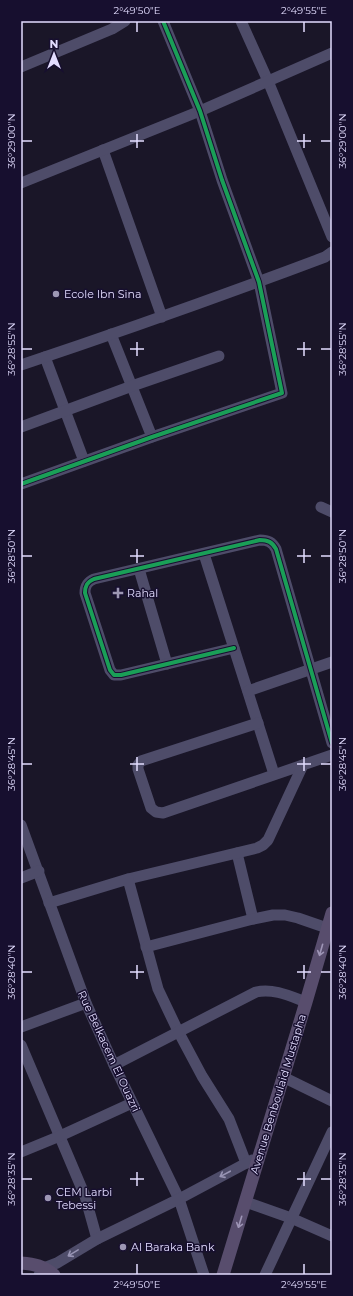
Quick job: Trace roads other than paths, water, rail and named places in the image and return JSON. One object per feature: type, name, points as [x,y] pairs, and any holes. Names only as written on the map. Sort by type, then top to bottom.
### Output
[{"type":"main road","name":"Avenue Benboulaid Mustapha","points":[[223,1275],[332,913]]},
{"type":"main road","points":[[21,1263],[29,1264],[46,1272]]},
{"type":"street","points":[[21,67],[112,29],[125,21]]},
{"type":"street","points":[[21,484],[152,437],[282,393],[259,282],[222,180],[200,110],[163,21]]},
{"type":"street","points":[[241,21],[268,81],[332,237]]},
{"type":"street","points":[[21,183],[200,110],[332,53]]},
{"type":"street","points":[[103,150],[162,316]]},
{"type":"street","points":[[21,365],[259,282],[325,258],[332,252]]},
{"type":"street","points":[[111,334],[152,437]]},
{"type":"street","points":[[21,427],[219,356]]},
{"type":"street","points":[[45,357],[84,461]]},
{"type":"street","points":[[321,507],[332,512]]},
{"type":"street","points":[[234,648],[121,675],[114,675],[111,673],[86,593],[87,584],[90,581],[260,540],[270,541],[273,544],[278,557],[332,743]]},
{"type":"street","points":[[204,554],[274,774]]},
{"type":"street","points":[[139,569],[168,664]]},
{"type":"street","points":[[248,691],[332,662]]},
{"type":"street","points":[[258,723],[144,759],[139,763],[138,769],[151,808],[156,812],[163,812],[332,755]]},
{"type":"street","points":[[50,903],[128,879],[238,853],[263,845],[268,840],[303,765]]},
{"type":"street","name":"Rue Belkacem El Ouazri","points":[[21,825],[39,871],[86,1004],[179,1199],[204,1275]]},
{"type":"street","points":[[238,853],[253,919]]},
{"type":"street","points":[[21,878],[39,871]]},
{"type":"street","points":[[128,879],[158,989],[202,1076],[229,1119],[246,1163]]},
{"type":"street","points":[[146,947],[273,915],[285,915],[298,918],[327,928]]},
{"type":"street","points":[[114,1065],[256,992],[265,990],[275,992],[306,1002]]},
{"type":"street","points":[[21,1027],[86,1004]]},
{"type":"street","points":[[21,1045],[85,1196],[97,1239]]},
{"type":"street","points":[[283,1077],[332,1101]]},
{"type":"street","points":[[21,1152],[132,1103]]},
{"type":"street","points":[[265,1275],[332,1132]]},
{"type":"street","points":[[46,1272],[57,1263],[97,1239],[179,1199],[260,1156]]},
{"type":"street","points":[[246,1202],[291,1218],[332,1236]]},
{"type":"place","name":"Ecole Ibn Sina","points":[[56,294]]},
{"type":"place","name":"Rahal","points":[[118,593]]},
{"type":"place","name":"CEM Larbi Tebessi","points":[[48,1198]]},
{"type":"place","name":"Al Baraka Bank","points":[[123,1247]]}]
